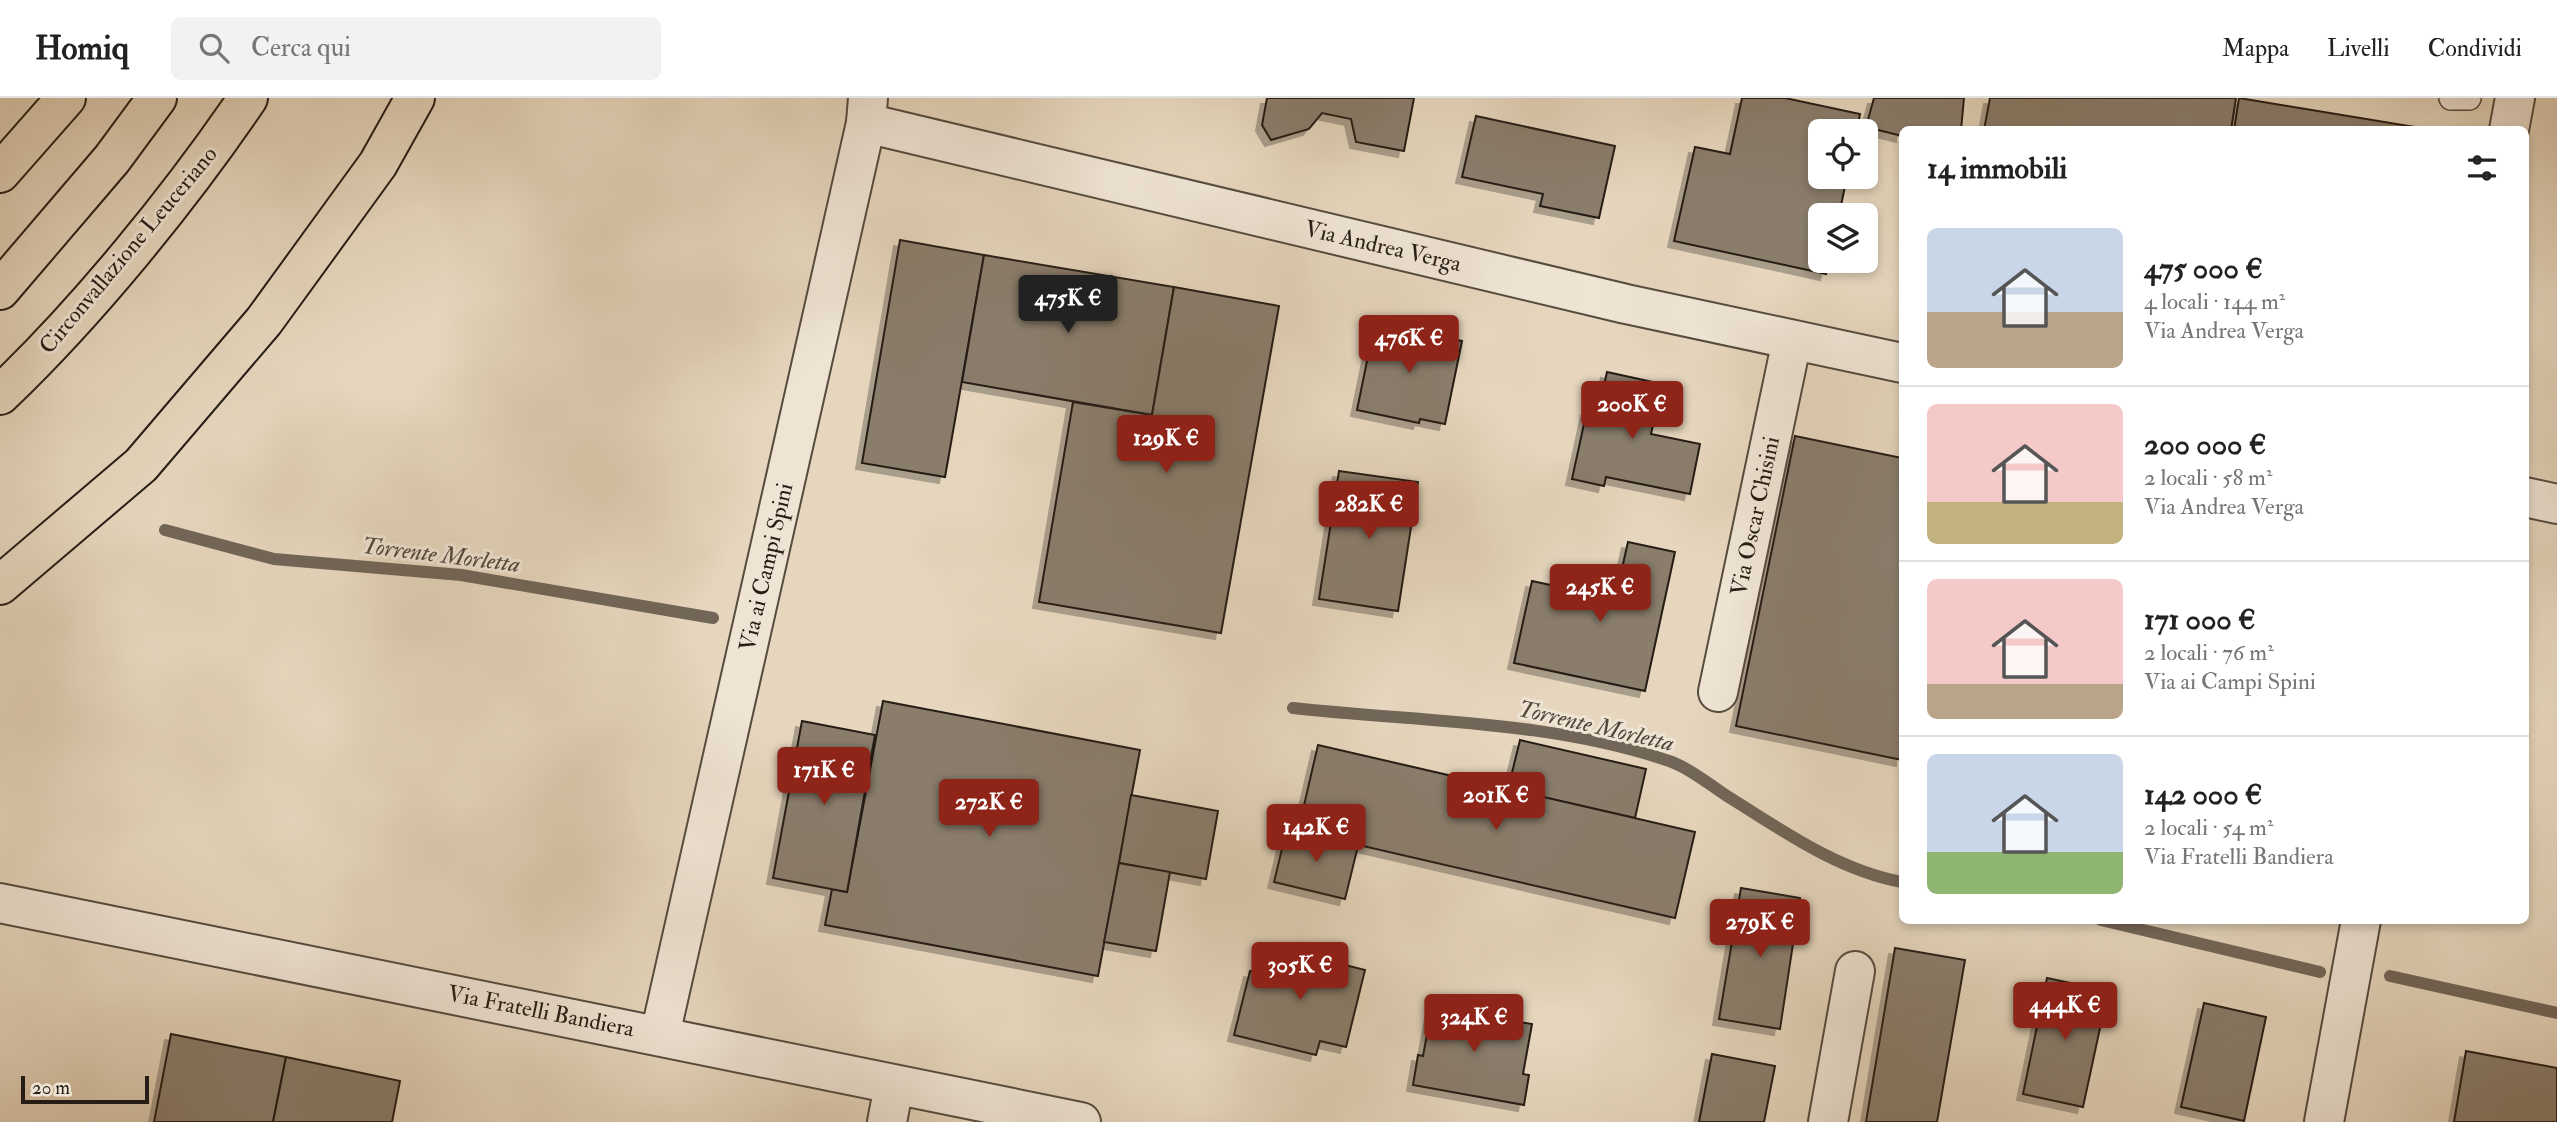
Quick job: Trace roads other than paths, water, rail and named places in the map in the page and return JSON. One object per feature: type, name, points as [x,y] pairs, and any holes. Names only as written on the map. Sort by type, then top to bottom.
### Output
[{"type":"highway","points":[[0,173],[66,98]]},
{"type":"highway","points":[[0,290],[112,159],[157,98]]},
{"type":"highway","name":"Circonvallazione Leuceriano","points":[[0,395],[28,369],[123,260],[217,145],[248,98]]},
{"type":"highway","points":[[0,585],[141,465],[264,321],[378,164],[415,98]]},
{"type":"street","points":[[2510,126],[2515,98]]},
{"type":"street","name":"Via Andrea Verga","points":[[867,110],[1626,304],[1899,362]]},
{"type":"street","name":"Via ai Campi Spini","points":[[660,1035],[867,110]]},
{"type":"street","name":"Via Oscar Chisini","points":[[1718,692],[1792,340]]},
{"type":"street","points":[[2529,498],[2557,503]]},
{"type":"street","name":"Via Fratelli Bandiera","points":[[0,903],[660,1035],[891,1104],[1081,1122]]},
{"type":"street","points":[[2324,1122],[2360,924]]},
{"type":"street","points":[[1828,1122],[1855,971]]},
{"type":"lane","points":[[2451,98],[2469,98]]},
{"type":"waterway","name":"Torrente Morletta","points":[[165,530],[274,559],[461,575],[713,618]]},
{"type":"waterway","name":"Torrente Morletta","points":[[1293,708],[1484,724],[1626,748],[1686,769],[1789,835],[1833,858],[1855,868],[1899,881]]},
{"type":"waterway","name":"Torrente Morletta","points":[[2118,924],[2320,972]]},
{"type":"waterway","name":"Torrente Morletta","points":[[2390,976],[2557,1013]]}]
